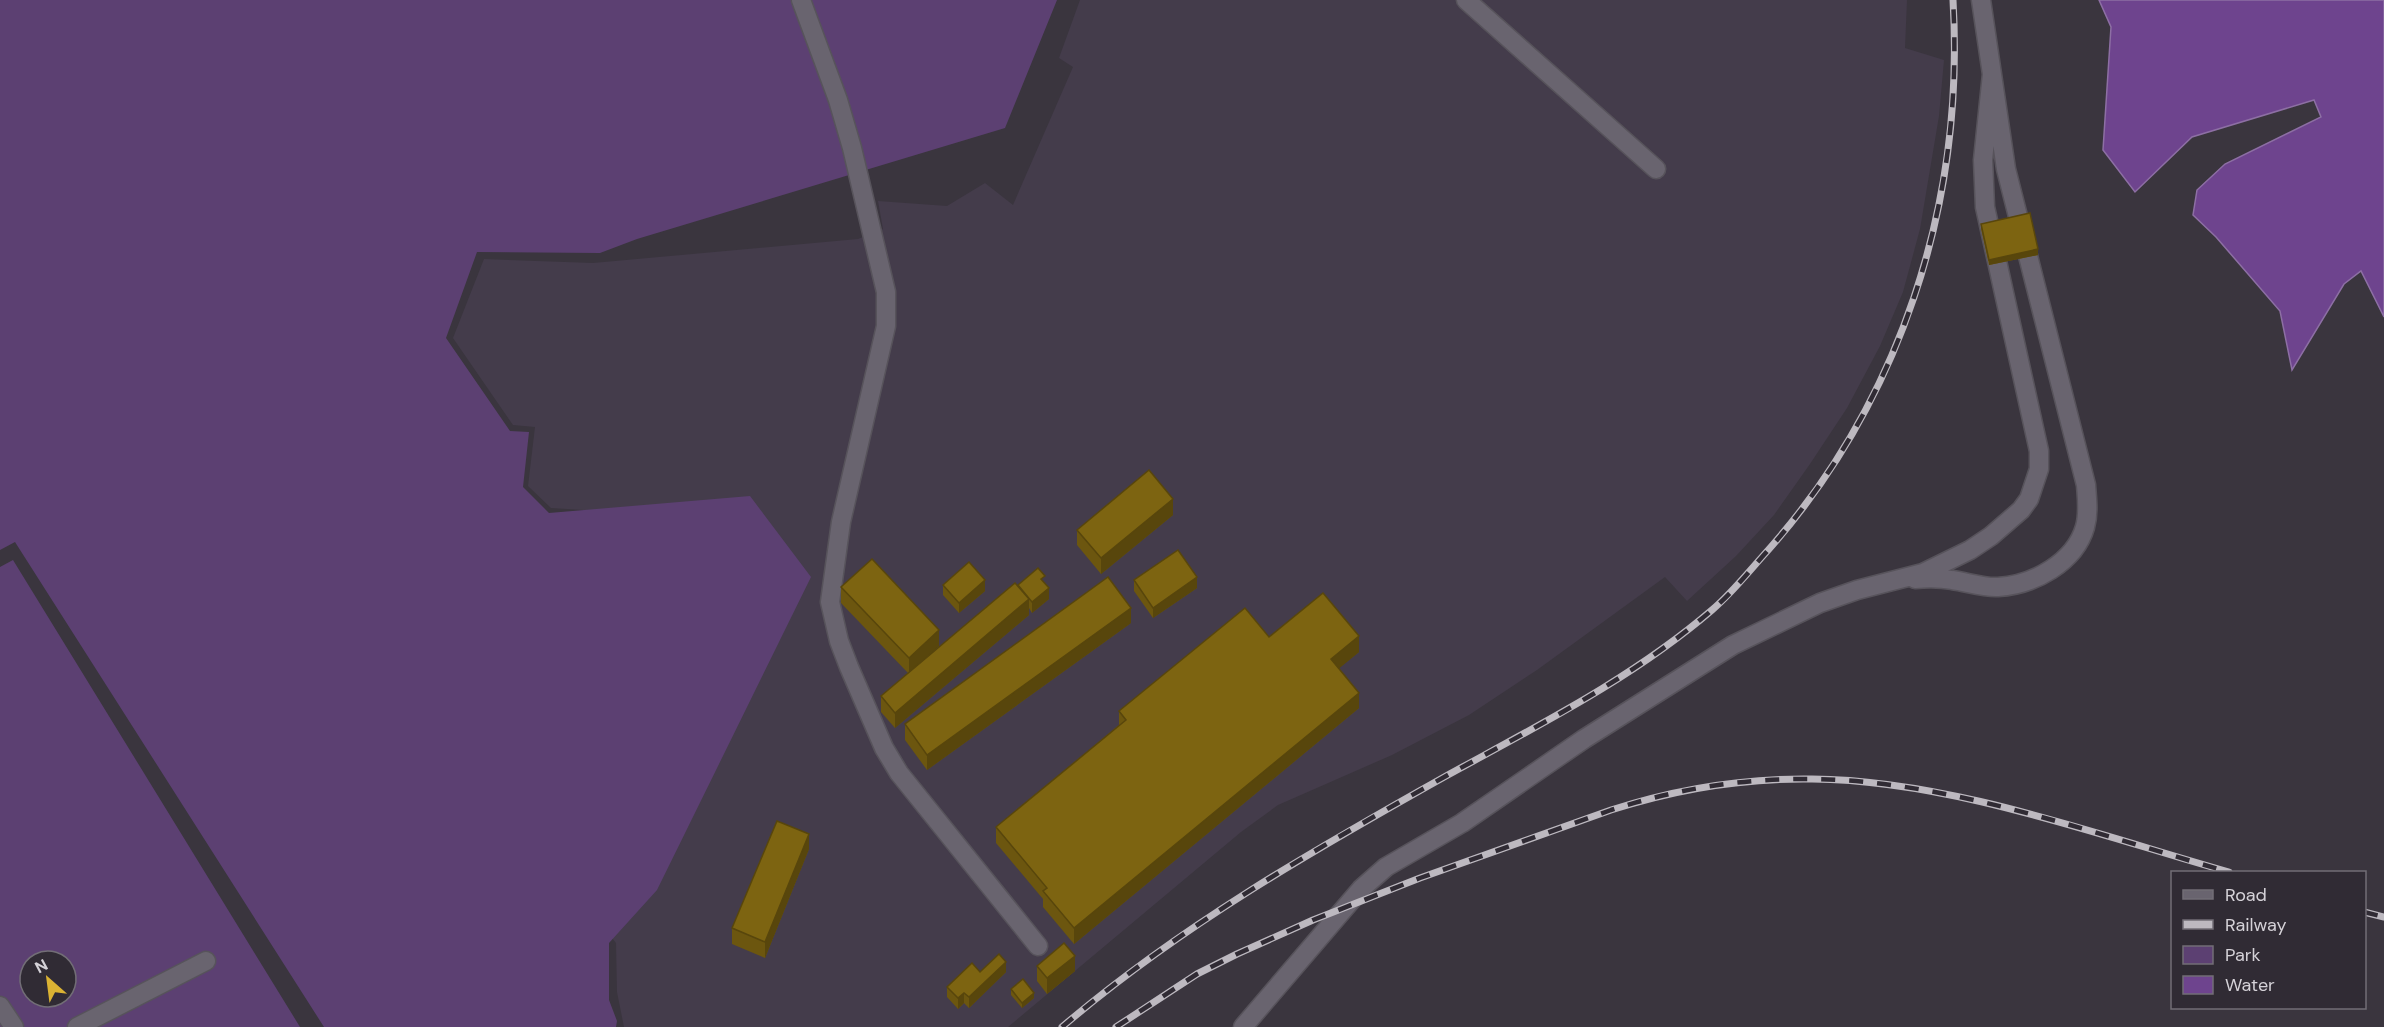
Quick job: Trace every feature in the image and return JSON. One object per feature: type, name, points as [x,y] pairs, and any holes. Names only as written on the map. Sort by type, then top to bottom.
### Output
[{"type":"lane","points":[[801,0],[838,100],[886,292],[886,326],[836,552],[830,602],[833,621],[871,721],[899,773],[1038,946]]},
{"type":"lane","points":[[1466,0],[1656,169]]},
{"type":"lane","points":[[1892,581],[1950,579],[1997,587],[2020,583],[2062,562],[2077,544],[2085,528],[2088,509],[2086,485],[2031,276],[2006,169],[1981,0]]},
{"type":"lane","points":[[1243,1027],[1361,889],[1386,867],[1462,824],[1584,739],[1733,645],[1820,603],[1857,590],[1923,573],[1951,561],[1991,536],[2021,510],[2029,499],[2039,469],[2038,452],[1985,207],[1983,185],[1992,74]]},
{"type":"lane","points":[[77,1027],[206,961]]},
{"type":"lane","points":[[0,1006],[14,1027]]},
{"type":"shaded area","points":[[1080,0],[1907,0],[1905,48],[1944,60],[1939,116],[1920,229],[1903,292],[1880,346],[1847,408],[1810,464],[1774,515],[1736,556],[1687,601],[1665,577],[1537,670],[1469,715],[1392,755],[1278,805],[1241,832],[1008,1027],[624,1027],[617,992],[616,943],[533,840],[599,511],[551,508],[528,486],[535,427],[513,425],[453,338],[484,259],[593,263],[858,239],[883,229],[878,201],[947,206],[985,183],[1013,205],[1073,67],[1059,58]]},
{"type":"green space","points":[[0,0],[1057,0],[1005,128],[637,239],[600,253],[477,252],[446,338],[510,431],[529,432],[523,487],[549,513],[750,496],[811,577],[657,890],[609,943],[609,1000],[617,1021],[616,1027],[324,1027],[15,542],[0,550]]},
{"type":"green space","points":[[13,560],[300,1027],[0,1027],[0,567]]},
{"type":"water","points":[[2099,0],[2384,0],[2384,317],[2361,271],[2344,284],[2292,370],[2280,311],[2216,237],[2193,215],[2197,190],[2225,164],[2321,117],[2314,100],[2192,137],[2135,192],[2103,150],[2111,27]]},
{"type":"building","points":[[2030,213],[2038,249],[1989,260],[1981,224]]},
{"type":"building","points":[[1149,470],[1173,499],[1101,558],[1077,530]]},
{"type":"building","points":[[1178,550],[1197,577],[1153,608],[1134,580]]},
{"type":"building","points":[[872,559],[939,630],[909,658],[841,587]]},
{"type":"building","points":[[969,562],[985,580],[959,603],[943,585]]},
{"type":"building","points":[[1038,568],[1045,576],[1041,579],[1049,588],[1032,602],[1018,585]]},
{"type":"building","points":[[1108,577],[1131,608],[927,755],[905,724]]},
{"type":"building","points":[[1015,583],[1029,599],[895,713],[881,696]]},
{"type":"building","points":[[1323,593],[1359,636],[1331,659],[1359,693],[1074,928],[1043,891],[1047,888],[996,827],[1126,720],[1119,711],[1245,608],[1269,637]]},
{"type":"building","points":[[777,821],[809,834],[765,942],[732,928]]},
{"type":"building","points":[[1064,943],[1075,956],[1047,978],[1037,966]]},
{"type":"building","points":[[999,954],[1006,962],[969,997],[964,993],[958,998],[947,987],[972,963],[980,972]]},
{"type":"building","points":[[1023,979],[1034,993],[1022,1003],[1011,989]]},
{"type":"railway","points":[[1062,1027],[1153,956],[1248,892],[1346,833],[1584,700],[1650,658],[1682,635],[1738,585],[1810,498],[1852,435],[1886,368],[1914,298],[1934,226],[1948,152],[1954,76],[1953,0]]},
{"type":"railway","points":[[1116,1027],[1197,974],[1313,920],[1420,878],[1611,810],[1660,796],[1710,786],[1761,780],[1812,779],[1864,782],[1917,789],[2023,812],[2226,871]]},
{"type":"railway","points":[[2366,912],[2384,917]]}]
